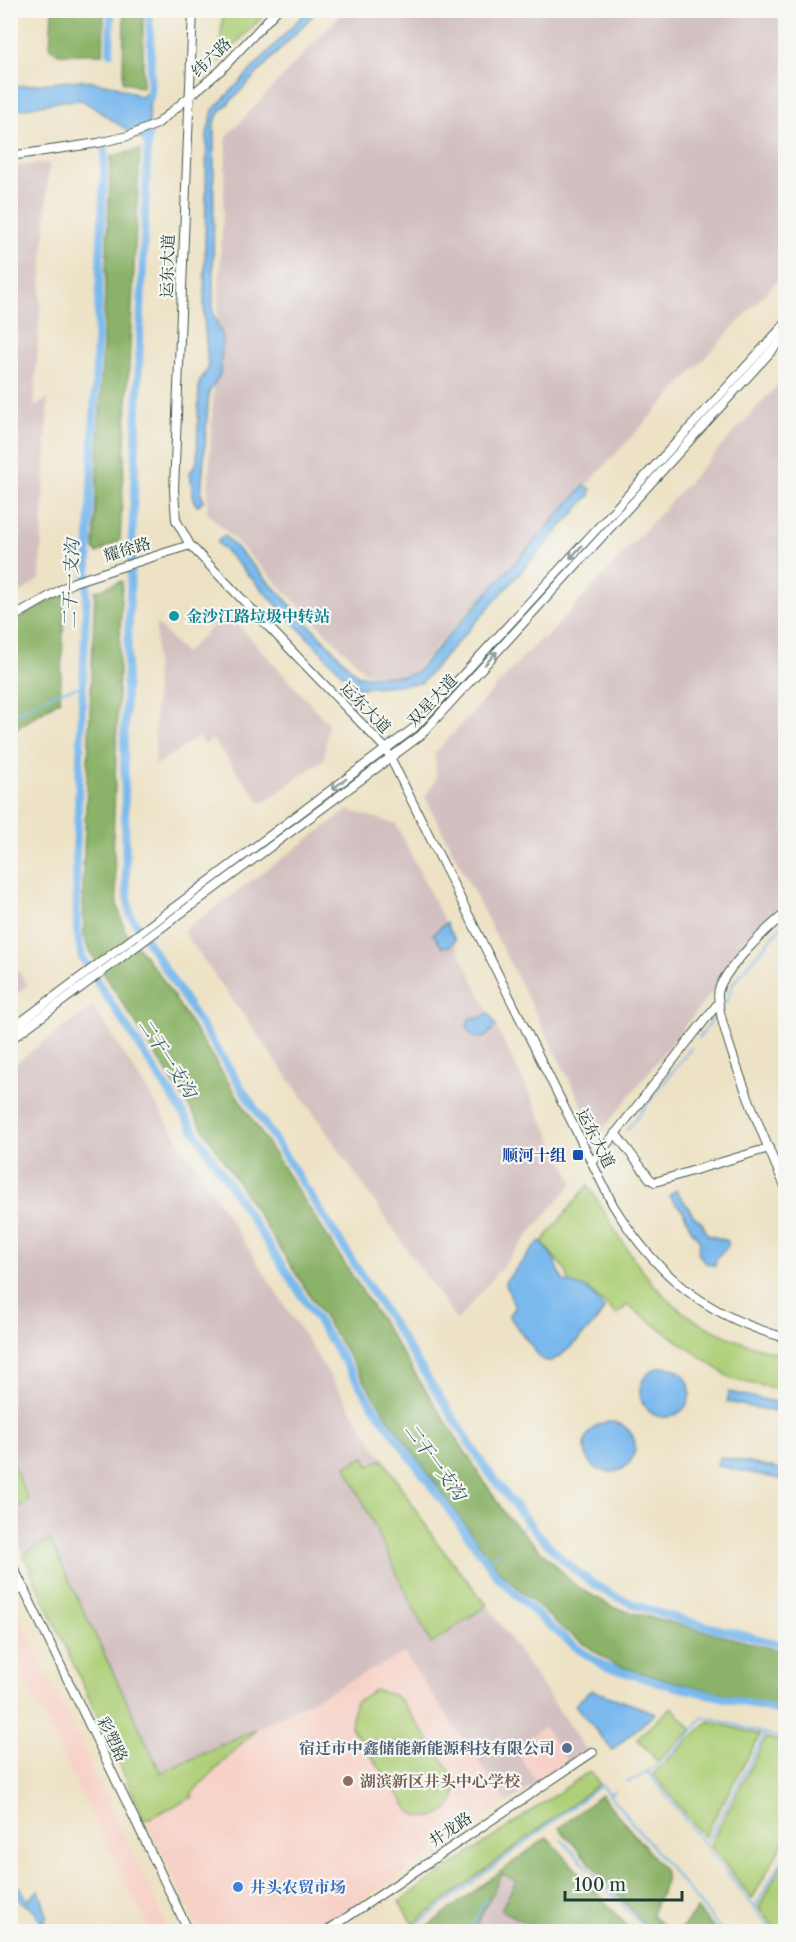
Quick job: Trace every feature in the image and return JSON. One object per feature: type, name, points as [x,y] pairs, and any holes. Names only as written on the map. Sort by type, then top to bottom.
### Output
[{"type":"street","name":"运东大道","points":[[193,10],[174,490],[176,520],[190,545],[386,749],[613,1205],[636,1240],[683,1290],[727,1317],[754,1330],[786,1338]]},
{"type":"street","name":"纬六路","points":[[10,156],[70,149],[142,131],[171,113],[221,70],[278,10]]},
{"type":"street","name":"双星大道","points":[[163,922],[414,728],[786,323]]},
{"type":"street","name":"双星大道","points":[[163,922],[421,735],[786,334]]},
{"type":"street","name":"耀徐路","points":[[10,619],[74,582],[190,545]]},
{"type":"street","points":[[786,913],[755,941],[722,982],[717,996],[729,1042],[786,1188]]},
{"type":"street","points":[[10,1040],[163,922]]},
{"type":"street","points":[[10,1030],[81,983]]},
{"type":"street","points":[[592,1163],[719,1002]]},
{"type":"street","points":[[615,1133],[650,1179],[655,1182],[769,1148]]},
{"type":"street","name":"彩塑路","points":[[10,1560],[189,1932]]},
{"type":"street","points":[[10,1594],[24,1588]]},
{"type":"street","name":"井龙路","points":[[325,1932],[593,1752]]},
{"type":"shaded area","points":[[344,11],[785,11],[785,272],[405,680],[366,673],[207,512],[227,136]]},
{"type":"shaded area","points":[[49,163],[34,407],[48,398],[40,579],[11,599],[11,167]]},
{"type":"shaded area","points":[[785,377],[785,899],[598,1136],[425,797],[436,780],[435,753],[541,638],[544,640]]},
{"type":"shaded area","points":[[227,613],[328,723],[324,759],[262,804],[212,739],[205,744],[198,737],[155,766],[156,623],[185,653]]},
{"type":"shaded area","points":[[348,810],[396,824],[573,1182],[457,1321],[309,1107],[183,931]]},
{"type":"shaded area","points":[[11,961],[28,985],[10,998]]},
{"type":"shaded area","points":[[93,1006],[435,1540],[487,1605],[586,1750],[568,1762],[544,1727],[514,1748],[537,1782],[507,1803],[404,1653],[256,1729],[191,1794],[193,1797],[145,1820],[11,1526],[10,1067]]},
{"type":"shaded area","points":[[13,1603],[170,1931],[150,1931],[11,1653],[11,1605]]},
{"type":"shaded area","name":"湖滨新区井头中心学校","points":[[404,1653],[507,1803],[316,1932],[200,1931],[145,1820],[193,1797],[191,1794],[256,1729]]},
{"type":"shaded area","points":[[544,1727],[568,1762],[537,1782],[514,1748]]},
{"type":"shaded area","points":[[547,1837],[632,1931],[421,1932]]},
{"type":"green space","points":[[52,11],[104,11],[103,54],[59,54],[50,48]]},
{"type":"green space","points":[[124,11],[143,11],[143,88],[123,82]]},
{"type":"green space","points":[[223,11],[268,11],[219,61]]},
{"type":"green space","points":[[140,150],[120,540],[97,553],[94,548],[111,156]]},
{"type":"green space","points":[[122,581],[113,840],[117,904],[125,931],[159,974],[507,1517],[577,1587],[615,1608],[785,1652],[785,1709],[655,1677],[613,1664],[563,1629],[496,1568],[387,1416],[88,949],[84,934],[83,878],[95,591]]},
{"type":"green space","points":[[65,592],[60,700],[11,732],[11,623]]},
{"type":"green space","points":[[588,1185],[637,1263],[673,1304],[698,1322],[726,1336],[785,1355],[785,1391],[732,1379],[627,1305],[617,1315],[588,1289],[570,1284],[566,1271],[542,1242]]},
{"type":"green space","points":[[365,1457],[369,1466],[383,1459],[435,1540],[487,1605],[431,1644],[346,1466]]},
{"type":"green space","points":[[11,1461],[29,1501],[10,1510]]},
{"type":"green space","points":[[50,1540],[161,1773],[256,1729],[191,1794],[193,1797],[145,1820],[24,1556],[34,1547]]},
{"type":"green space","points":[[374,1690],[393,1695],[401,1701],[452,1776],[456,1793],[454,1801],[442,1813],[426,1817],[410,1811],[351,1727],[354,1703]]},
{"type":"green space","points":[[672,1707],[692,1730],[657,1761],[637,1738]]},
{"type":"green space","points":[[709,1721],[760,1735],[704,1837],[653,1774]]},
{"type":"green space","points":[[766,1738],[785,1743],[785,1840],[752,1899],[710,1845]]},
{"type":"green space","points":[[590,1771],[599,1784],[413,1924],[399,1902]]},
{"type":"green space","points":[[601,1795],[664,1870],[666,1881],[652,1914],[668,1931],[650,1931],[559,1828]]},
{"type":"green space","points":[[547,1837],[631,1931],[543,1931],[501,1910],[516,1881],[502,1874],[473,1931],[421,1931]]},
{"type":"green space","points":[[785,1858],[785,1931],[777,1931],[759,1908]]},
{"type":"green space","points":[[697,1909],[716,1931],[676,1931],[682,1928]]},
{"type":"water","points":[[307,11],[317,11],[220,112],[214,122],[213,313],[223,337],[220,374],[209,392],[201,495],[204,500],[197,506],[194,501],[190,473],[197,462],[199,383],[208,369],[204,314],[207,134],[213,110]]},
{"type":"water","points":[[81,80],[116,86],[141,97],[150,89],[148,144],[82,100],[61,101],[11,111],[11,87]]},
{"type":"water","points":[[585,485],[591,489],[590,495],[421,683],[360,688],[351,683],[217,542],[224,535],[358,676],[405,676],[416,672]]},
{"type":"water","points":[[446,923],[455,940],[450,946],[442,947],[433,934]]},
{"type":"water","points":[[489,1013],[496,1026],[484,1038],[474,1037],[467,1029],[469,1019],[475,1017],[477,1019]]},
{"type":"water","points":[[676,1190],[693,1215],[702,1223],[708,1235],[728,1241],[728,1246],[716,1258],[715,1266],[706,1263],[698,1253],[700,1240],[692,1231],[683,1211],[669,1196]]},
{"type":"water","points":[[540,1241],[555,1261],[563,1281],[588,1289],[604,1308],[596,1321],[580,1338],[550,1361],[541,1359],[509,1316],[515,1308],[505,1282]]},
{"type":"water","points":[[665,1367],[683,1374],[690,1392],[683,1410],[665,1417],[647,1410],[640,1392],[647,1374]]},
{"type":"water","points":[[729,1392],[785,1404],[785,1414],[727,1402]]},
{"type":"water","points":[[610,1422],[628,1429],[635,1447],[628,1465],[610,1472],[592,1465],[585,1447],[592,1429]]},
{"type":"water","points":[[719,1457],[785,1470],[785,1480],[717,1466]]},
{"type":"water","points":[[591,1690],[656,1713],[612,1750],[575,1705]]},
{"type":"water","points":[[10,1885],[18,1886],[28,1900],[39,1890],[47,1916],[44,1921],[50,1931],[46,1931],[35,1912],[14,1896]]},
{"type":"waterway","name":"二干一支沟","points":[[110,53],[111,10]]},
{"type":"waterway","points":[[149,10],[150,98]]},
{"type":"waterway","points":[[148,135],[124,744],[126,882],[130,914],[484,1466],[546,1543],[583,1577],[626,1601],[684,1620],[786,1646]]},
{"type":"waterway","name":"二干一支沟","points":[[105,147],[76,855],[77,929],[82,958],[374,1407],[498,1577],[545,1622],[578,1649],[606,1667],[660,1683],[786,1712]]},
{"type":"waterway","points":[[10,716],[55,693],[83,686]]},
{"type":"waterway","points":[[725,1004],[734,982],[786,921]]},
{"type":"waterway","points":[[699,1038],[717,1014]]},
{"type":"waterway","points":[[627,1130],[691,1048]]},
{"type":"waterway","points":[[522,1529],[528,1522]]},
{"type":"waterway","points":[[486,1561],[496,1554]]},
{"type":"waterway","points":[[627,1781],[641,1776],[668,1756],[688,1737],[702,1718],[708,1717],[786,1740]]},
{"type":"waterway","points":[[707,1842],[765,1734]]},
{"type":"waterway","points":[[647,1771],[755,1908]]},
{"type":"waterway","points":[[407,1932],[601,1785],[723,1932]]},
{"type":"waterway","points":[[609,1794],[615,1791]]},
{"type":"waterway","points":[[561,1839],[648,1932]]},
{"type":"waterway","points":[[773,1932],[755,1908],[786,1852]]},
{"type":"waterway","points":[[470,1932],[486,1899]]},
{"type":"place","name":"金沙江路垃圾中转站","points":[[174,616]]},
{"type":"place","name":"顺河十组","points":[[578,1155]]},
{"type":"place","name":"宿迁市中鑫储能新能源科技有限公司","points":[[567,1748]]},
{"type":"place","name":"湖滨新区井头中心学校","points":[[348,1781]]},
{"type":"place","name":"井头农贸市场","points":[[238,1887]]}]
